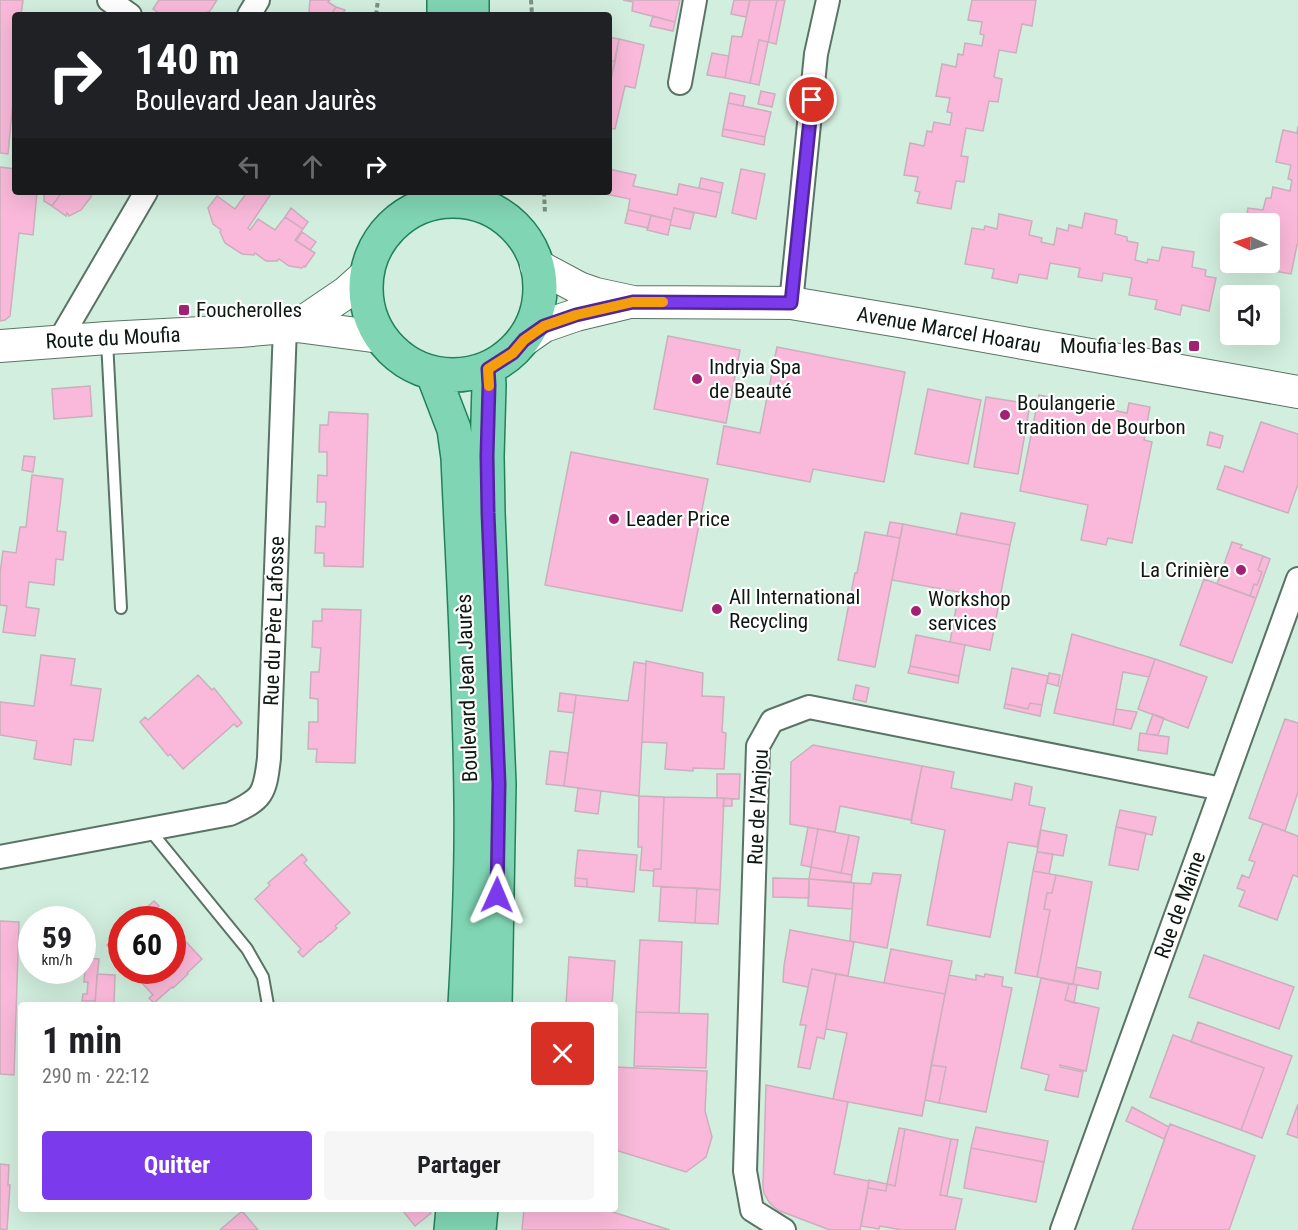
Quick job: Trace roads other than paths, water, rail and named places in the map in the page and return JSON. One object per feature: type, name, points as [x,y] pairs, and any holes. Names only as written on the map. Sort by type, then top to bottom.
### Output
[{"type":"main road","points":[[477,198],[522,234],[536,265],[540,300],[524,340],[513,353],[488,369],[461,376],[433,374],[412,367],[394,354],[380,338],[367,308],[366,275],[373,252],[385,233],[424,199],[477,198]]},
{"type":"main road","name":"Avenue Marcel Hoarau","points":[[536,265],[579,288],[633,302],[791,303],[1298,392]]},
{"type":"main road","name":"Route du Moufia","points":[[291,326],[347,292],[366,275]]},
{"type":"main road","name":"Avenue Marcel Hoarau","points":[[524,340],[544,326],[576,315],[633,302]]},
{"type":"main road","name":"Route du Moufia","points":[[0,346],[240,332],[291,326],[380,338]]},
{"type":"main road","name":"Boulevard Jean Jaurès","points":[[488,369],[487,456],[499,784],[495,1002]]},
{"type":"main road","name":"Boulevard Jean Jaurès","points":[[433,374],[454,429],[458,458],[471,800],[470,904],[465,1002]]},
{"type":"main road","points":[[451,1230],[453,1212]]},
{"type":"main road","points":[[479,1230],[481,1212]]},
{"type":"street","points":[[109,0],[126,12]]},
{"type":"street","points":[[680,83],[695,0]]},
{"type":"street","points":[[791,303],[816,54],[828,0]]},
{"type":"street","points":[[59,341],[144,195]]},
{"type":"street","name":"Rue du Père Lafosse","points":[[0,857],[230,814],[247,807],[261,796],[267,779],[270,758],[291,326]]},
{"type":"street","name":"Rue de Maine","points":[[1062,1230],[1298,579]]},
{"type":"street","name":"Rue de l'Anjou","points":[[784,1230],[752,1210],[745,1171],[758,746],[772,721],[809,707],[1222,789]]},
{"type":"lane","points":[[107,338],[121,608]]},
{"type":"lane","points":[[149,829],[247,949],[263,977],[267,1002]]},
{"type":"place","name":"Foucherolles","points":[[184,310]]},
{"type":"place","name":"Moufia les Bas","points":[[1194,346]]},
{"type":"place","name":"Indryia Spa de Beauté","points":[[697,379]]},
{"type":"place","name":"Boulangerie tradition de Bourbon","points":[[1005,415]]},
{"type":"place","name":"Leader Price","points":[[614,519]]},
{"type":"place","name":"La Crinière","points":[[1241,570]]},
{"type":"place","name":"All International Recycling","points":[[717,609]]},
{"type":"place","name":"Workshop services","points":[[916,611]]}]
